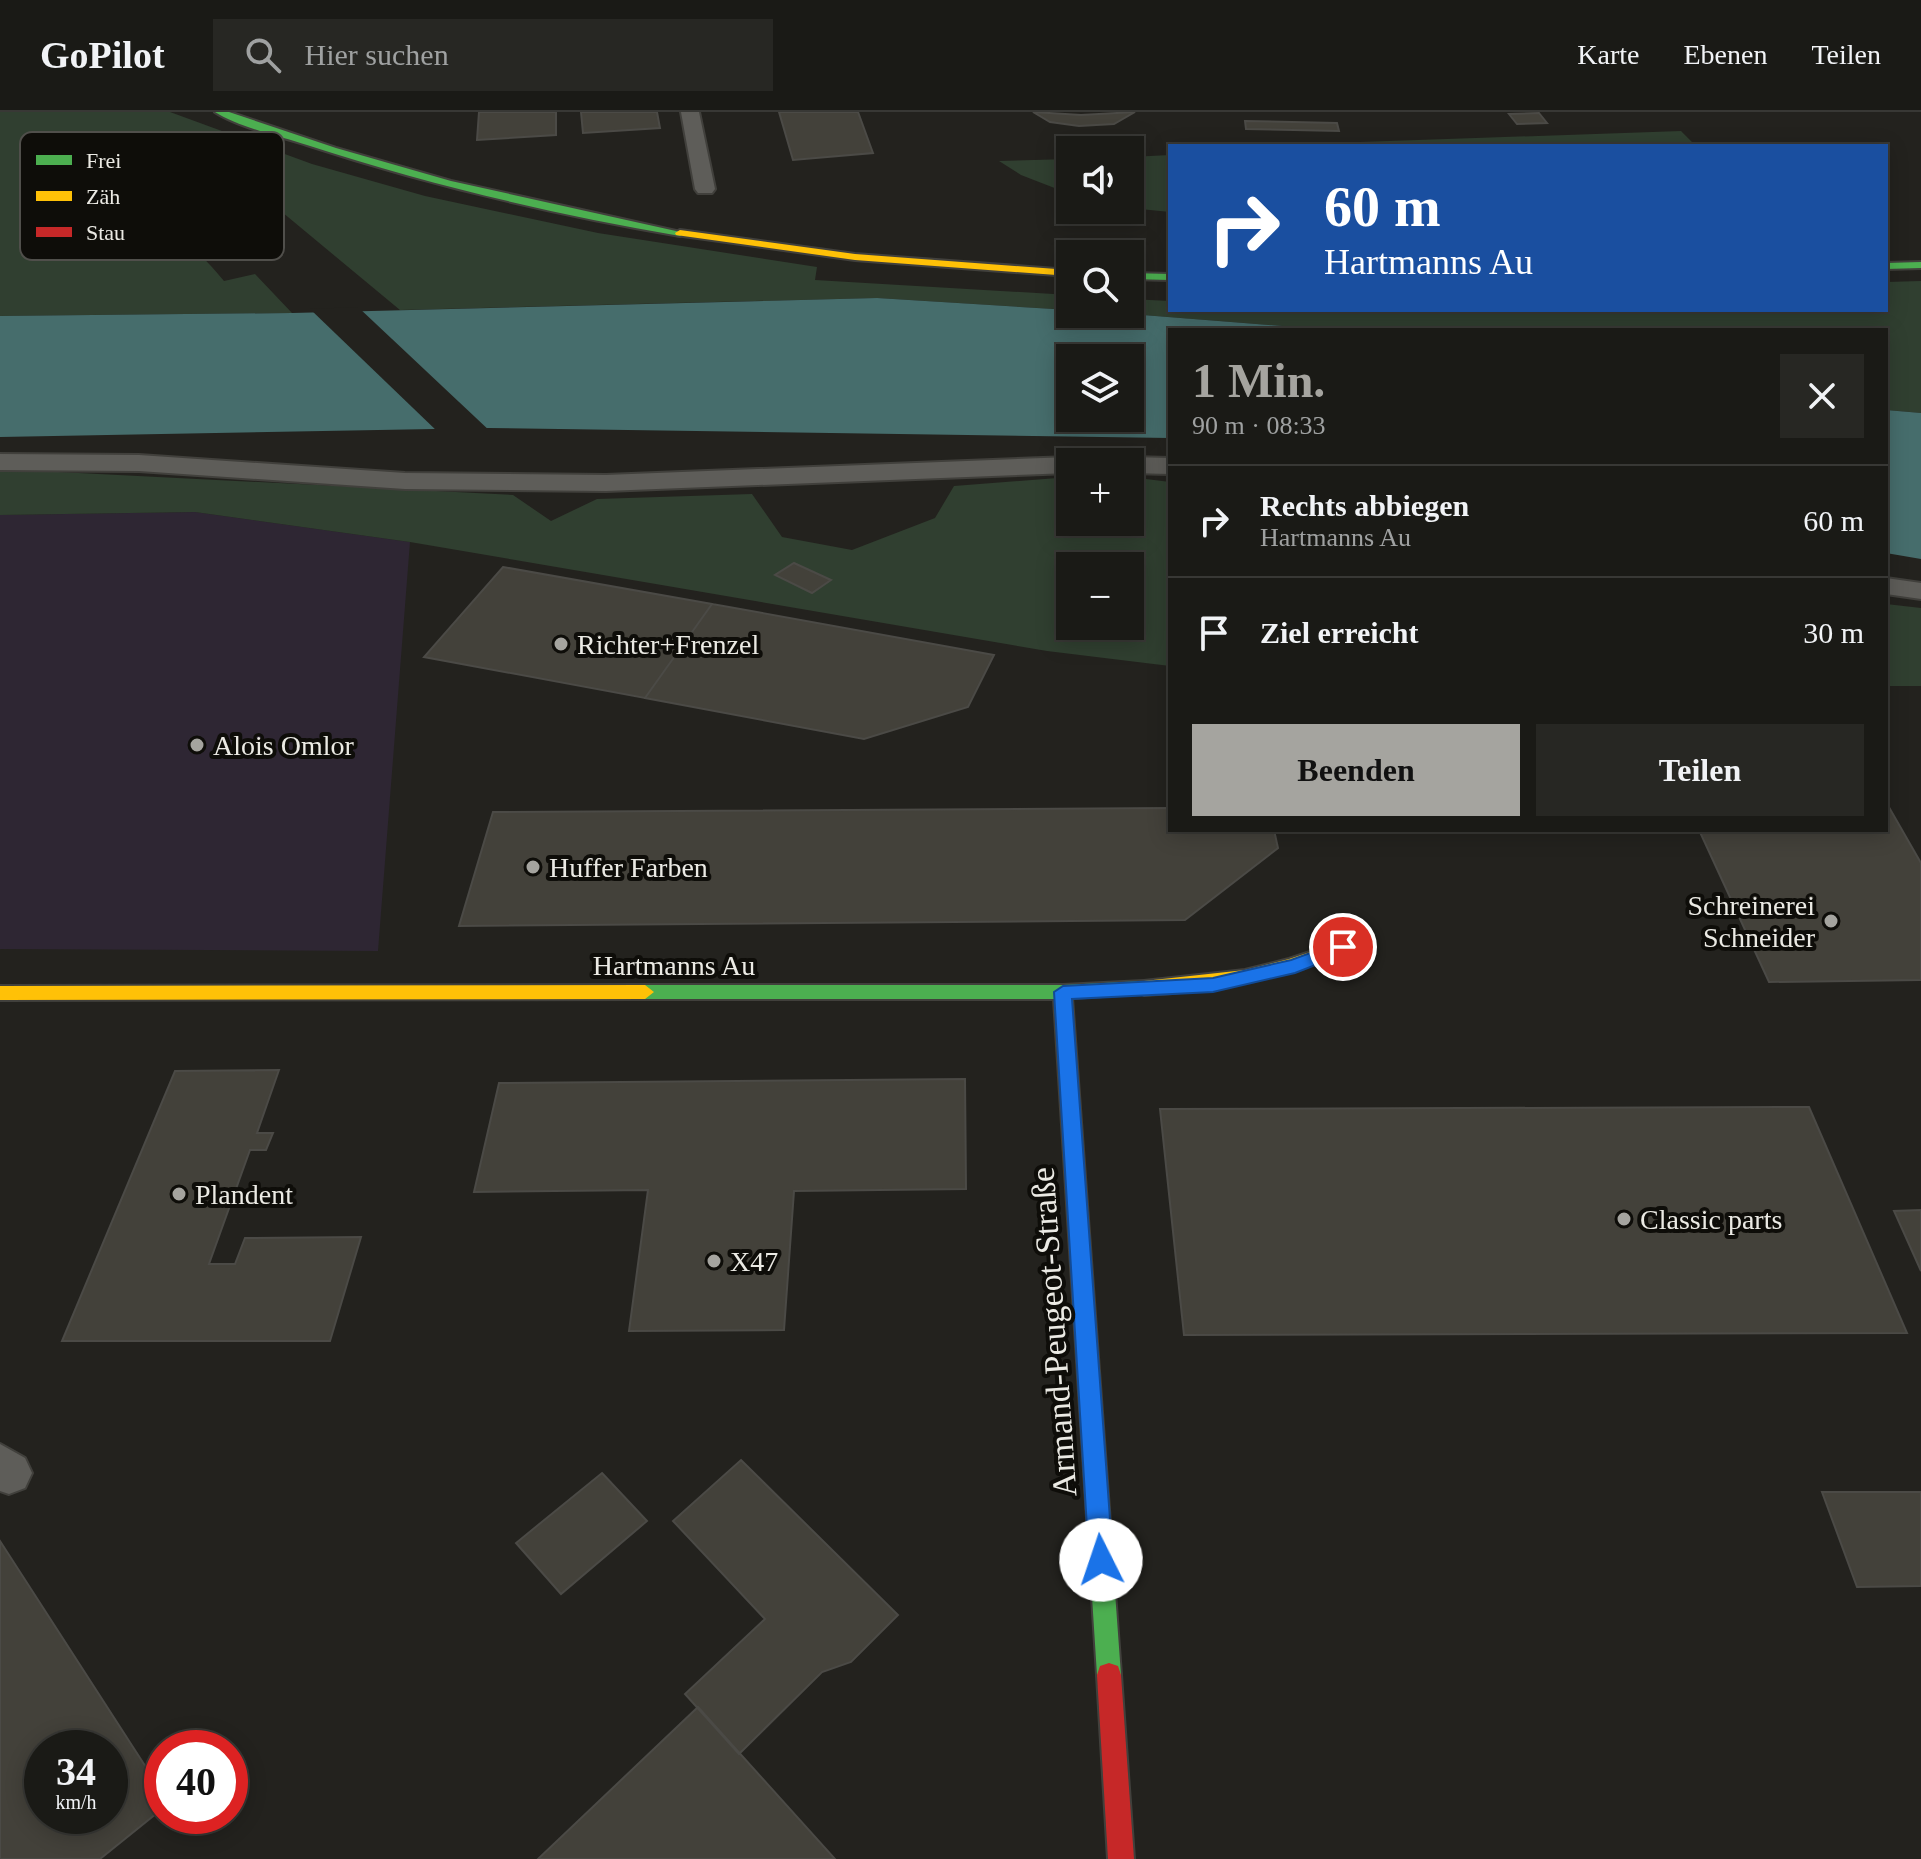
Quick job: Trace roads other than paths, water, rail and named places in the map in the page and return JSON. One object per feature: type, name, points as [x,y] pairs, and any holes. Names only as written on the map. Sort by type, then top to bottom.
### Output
[{"type":"street","points":[[220,112],[275,132]]},
{"type":"street","points":[[284,135],[321,149],[534,206],[799,248],[903,261],[1056,272]]},
{"type":"street","points":[[1888,266],[1921,265]]},
{"type":"street","points":[[1144,276],[1168,277]]},
{"type":"street","name":"Hartmanns Au","points":[[0,993],[1063,992],[1213,985],[1295,966],[1343,947]]},
{"type":"street","name":"Armand-Peugeot-Straße","points":[[1063,992],[1121,1859]]},
{"type":"lane","points":[[690,112],[705,189]]},
{"type":"lane","points":[[0,462],[139,463],[405,481],[606,483],[1056,466]]},
{"type":"lane","points":[[1144,465],[1168,466]]},
{"type":"lane","points":[[1888,586],[1921,591]]},
{"type":"water","points":[[877,298],[1056,309],[1056,328],[1144,328],[1144,315],[1308,328],[1168,328],[1168,438],[489,428],[0,437],[0,316],[292,313]]},
{"type":"water","points":[[1888,410],[1921,413],[1921,559],[1888,553]]},
{"type":"place","name":"Richter+Frenzel","points":[[561,644]]},
{"type":"place","name":"Alois Omlor","points":[[197,745]]},
{"type":"place","name":"Huffer Farben","points":[[533,867]]},
{"type":"place","name":"Schreinerei Schneider","points":[[1831,921]]},
{"type":"place","name":"Plandent","points":[[179,1194]]},
{"type":"place","name":"Classic parts","points":[[1624,1219]]},
{"type":"place","name":"X47","points":[[714,1261]]}]
